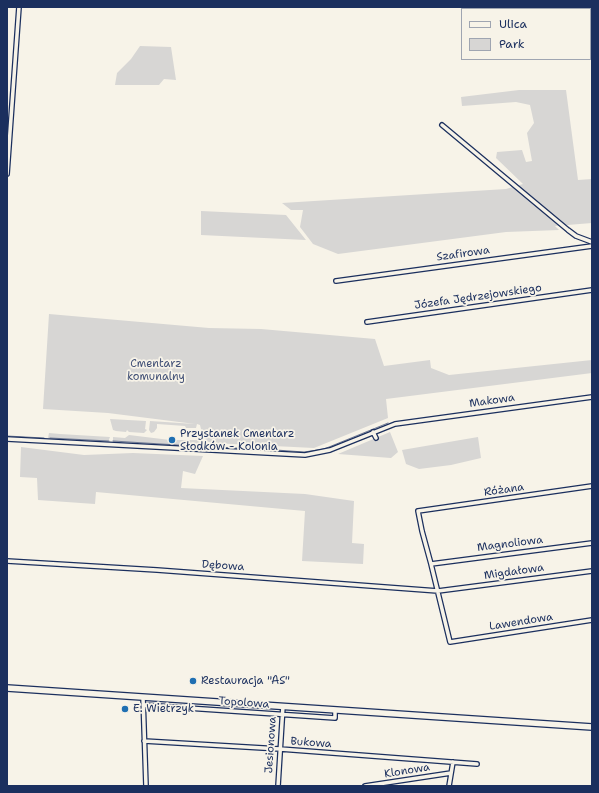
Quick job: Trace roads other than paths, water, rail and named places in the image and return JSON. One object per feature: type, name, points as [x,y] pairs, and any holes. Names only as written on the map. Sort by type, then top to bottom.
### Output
[{"type":"main road","points":[[7,688],[592,727]]},
{"type":"street","points":[[7,174],[18,7]]},
{"type":"street","points":[[442,125],[568,230],[576,236],[592,242]]},
{"type":"street","name":"Szafirowa","points":[[336,281],[592,246]]},
{"type":"street","name":"Józefa Jędrzejowskiego","points":[[367,322],[592,290]]},
{"type":"street","name":"Makowa","points":[[7,439],[305,455],[330,450],[395,424],[592,397]]},
{"type":"street","points":[[373,432],[376,438]]},
{"type":"street","name":"Różana","points":[[431,564],[418,511],[592,486]]},
{"type":"street","name":"Magnoliowa","points":[[431,564],[592,543]]},
{"type":"street","name":"Dębowa","points":[[7,561],[157,570],[438,591]]},
{"type":"street","points":[[431,564],[438,591]]},
{"type":"street","name":"Migdałowa","points":[[438,591],[592,571]]},
{"type":"street","name":"Lawendowa","points":[[438,591],[450,642],[592,620]]},
{"type":"street","points":[[143,697],[146,786]]},
{"type":"street","name":"Topolowa","points":[[143,705],[334,718],[335,710]]},
{"type":"street","name":"Jesionowa","points":[[278,786],[283,706]]},
{"type":"street","name":"Bukowa","points":[[144,741],[280,749],[477,764]]},
{"type":"street","points":[[449,786],[453,762]]},
{"type":"street","name":"Klonowa","points":[[365,786],[451,773]]},
{"type":"waterway","points":[[262,449],[304,452],[324,449],[388,423]]},
{"type":"waterway","points":[[7,436],[44,438]]},
{"type":"waterway","points":[[50,438],[109,441]]},
{"type":"waterway","points":[[113,441],[210,447]]},
{"type":"waterway","points":[[215,447],[257,449]]},
{"type":"place","name":"Przystanek Cmentarz Słodków - Kolonia","points":[[172,440]]},
{"type":"place","name":"Restauracja \"AS\"","points":[[193,681]]},
{"type":"place","name":"E. Wietrzyk","points":[[125,709]]},
{"type":"park label","name":"Cmentarz komunalny","points":[[156,370]]}]
